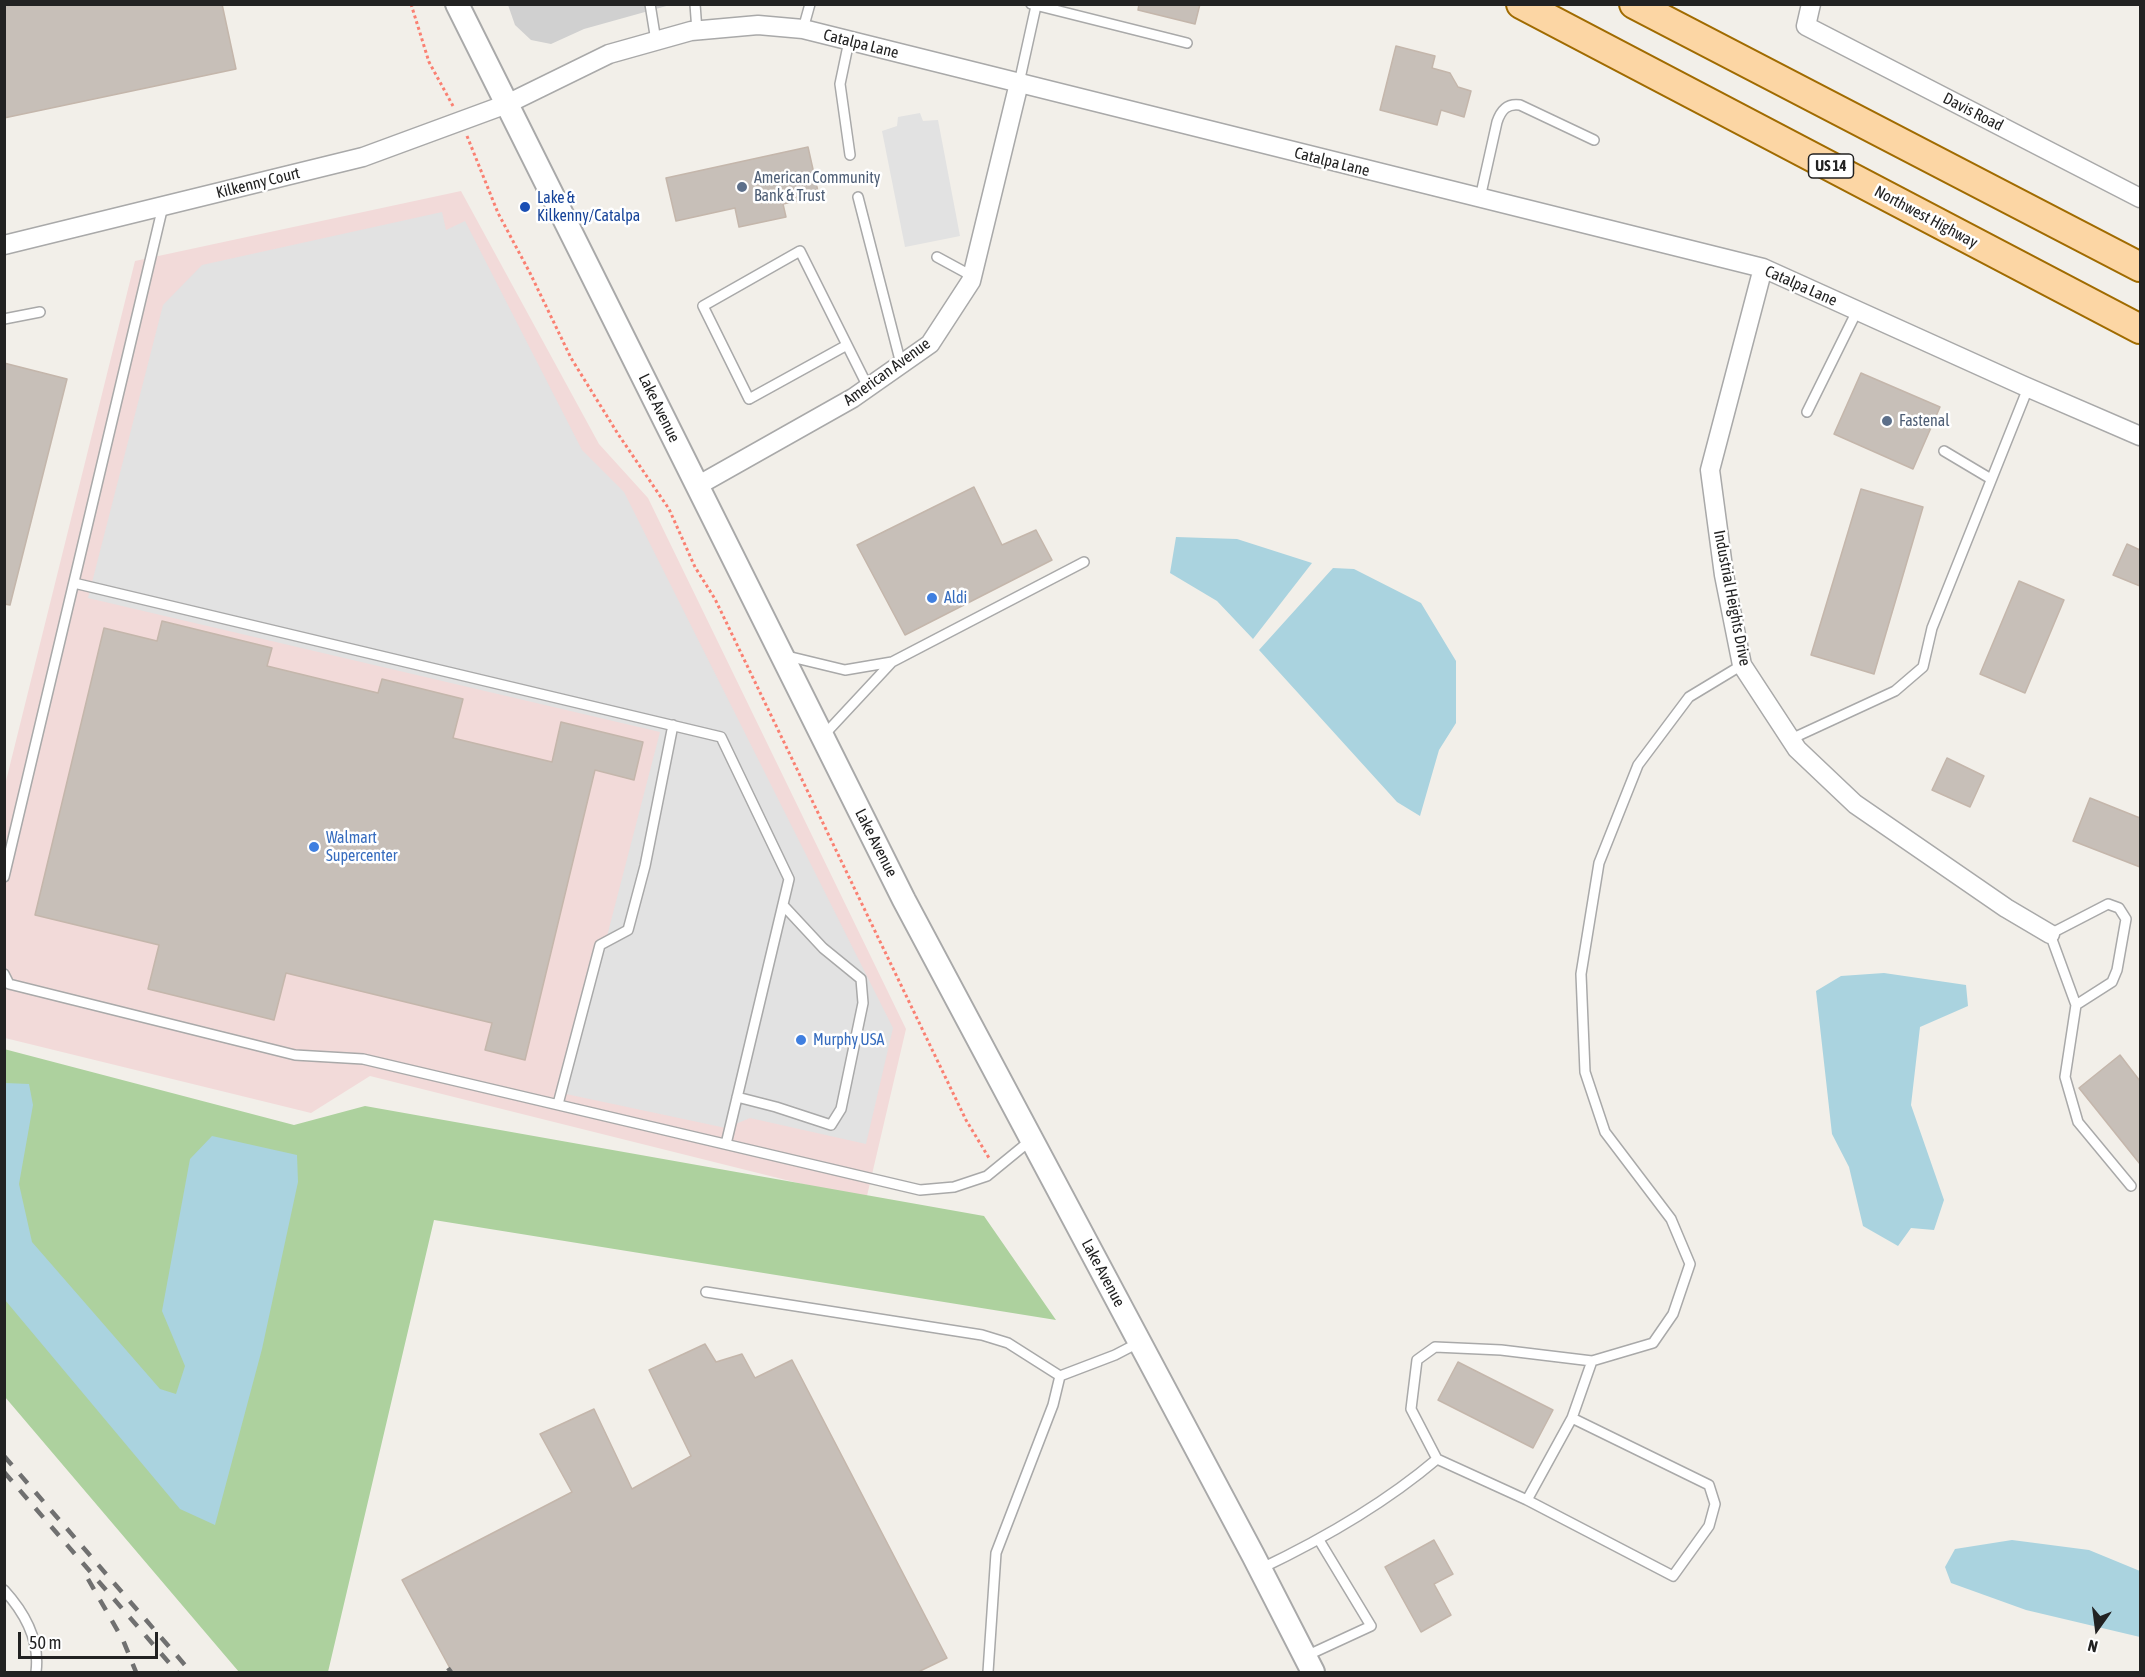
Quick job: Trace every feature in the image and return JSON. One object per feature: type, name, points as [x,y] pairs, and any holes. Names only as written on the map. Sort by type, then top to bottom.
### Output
[{"type":"main road","name":"Northwest Highway","points":[[1521,4],[2140,329]]},
{"type":"main road","points":[[1634,4],[2140,267]]},
{"type":"street","name":"Lake Avenue","points":[[457,4],[904,900],[1309,1665]]},
{"type":"street","name":"Davis Road","points":[[1811,4],[1806,26],[2140,198]]},
{"type":"street","name":"Catalpa Lane","points":[[507,104],[609,54],[656,41],[697,31],[758,25],[803,29],[1763,268],[2140,436]]},
{"type":"street","name":"American Avenue","points":[[697,486],[853,398],[930,344],[972,276],[1019,84]]},
{"type":"street","name":"Kilkenny Court","points":[[4,245],[363,157],[507,104]]},
{"type":"street","name":"Industrial Heights Drive","points":[[1763,268],[1710,470],[1724,575],[1742,665],[1797,749],[1855,804],[2006,908],[2050,934]]},
{"type":"lane","points":[[650,4],[656,41]]},
{"type":"lane","points":[[695,4],[697,31]]},
{"type":"lane","points":[[803,29],[810,4]]},
{"type":"lane","points":[[1019,84],[1035,5],[1187,43]]},
{"type":"lane","points":[[849,41],[840,84],[850,155]]},
{"type":"lane","points":[[1480,198],[1497,122],[1500,114],[1507,107],[1513,104],[1520,105],[1594,140]]},
{"type":"lane","points":[[858,197],[901,364]]},
{"type":"lane","points":[[4,877],[163,206]]},
{"type":"lane","points":[[847,345],[749,399],[703,306],[800,251],[847,345],[868,387]]},
{"type":"lane","points":[[937,257],[972,276]]},
{"type":"lane","points":[[1807,412],[1857,311]]},
{"type":"lane","points":[[4,319],[40,312]]},
{"type":"lane","points":[[1791,739],[1895,691],[1923,668],[1932,628],[2028,388]]},
{"type":"lane","points":[[1944,451],[1991,479]]},
{"type":"lane","points":[[782,655],[845,670],[892,662],[1084,562]]},
{"type":"lane","points":[[74,583],[721,736],[789,879],[726,1144]]},
{"type":"lane","points":[[822,736],[892,662]]},
{"type":"lane","points":[[1572,1418],[1709,1485],[1715,1504],[1709,1526],[1673,1576],[1527,1500],[1437,1459],[1411,1409],[1417,1360],[1435,1347],[1501,1350],[1592,1361],[1653,1344],[1673,1314],[1690,1264],[1671,1219],[1605,1132],[1585,1072],[1581,974],[1599,863],[1638,765],[1689,697],[1742,665]]},
{"type":"lane","points":[[558,1104],[600,945],[628,930],[645,866],[673,725]]},
{"type":"lane","points":[[2076,1005],[2112,982],[2117,970],[2126,919],[2119,908],[2108,904],[2050,934],[2076,1005],[2065,1077],[2078,1122],[2131,1186]]},
{"type":"lane","points":[[737,1097],[831,1125],[841,1108],[863,1003],[861,979],[823,948],[783,905]]},
{"type":"lane","points":[[4,974],[9,984],[295,1055],[363,1059],[920,1190],[954,1187],[987,1176],[1032,1140]]},
{"type":"lane","points":[[706,1292],[982,1335],[1008,1343],[1060,1376]]},
{"type":"lane","points":[[1060,1376],[1115,1355],[1140,1342]]},
{"type":"lane","points":[[1527,1500],[1572,1418],[1592,1361]]},
{"type":"lane","points":[[988,1672],[996,1553],[1053,1405],[1060,1376]]},
{"type":"lane","points":[[1260,1569],[1319,1540],[1404,1487],[1437,1459]]},
{"type":"lane","points":[[1309,1665],[1371,1626],[1319,1540]]},
{"type":"lane","points":[[4,1590],[15,1602],[32,1632],[37,1663],[36,1672]]},
{"type":"path","points":[[411,4],[429,62],[461,121],[498,213],[571,358],[618,434],[669,509],[695,567],[715,599],[741,651],[966,1120],[996,1169]]},
{"type":"shaded area","points":[[508,5],[670,5],[584,29],[551,44],[531,40],[515,25]]},
{"type":"shaded area","points":[[920,113],[923,121],[938,120],[960,236],[905,247],[882,131],[897,126],[898,117]]},
{"type":"shaded area","points":[[461,191],[599,444],[648,498],[906,1029],[866,1200],[370,1076],[311,1113],[5,1038],[5,785],[135,261]]},
{"type":"shaded area","points":[[442,212],[446,230],[465,221],[582,450],[624,492],[893,1028],[866,1144],[750,1118],[726,1128],[566,1094],[660,732],[88,598],[163,305],[202,265]]},
{"type":"green space","points":[[4,1049],[294,1125],[365,1106],[984,1216],[1056,1320],[434,1220],[328,1672],[239,1672],[5,1397]]},
{"type":"water","points":[[1176,537],[1237,539],[1312,563],[1253,639],[1217,601],[1170,573]]},
{"type":"water","points":[[1333,568],[1354,569],[1421,603],[1456,661],[1456,723],[1439,750],[1420,816],[1397,802],[1259,650]]},
{"type":"water","points":[[1884,973],[1966,985],[1968,1006],[1920,1027],[1911,1105],[1944,1200],[1934,1230],[1911,1228],[1898,1246],[1863,1226],[1849,1167],[1832,1134],[1816,991],[1841,976]]},
{"type":"water","points":[[5,1083],[29,1084],[33,1105],[19,1184],[32,1242],[160,1389],[176,1394],[185,1366],[162,1311],[190,1159],[212,1136],[297,1155],[298,1182],[262,1349],[215,1525],[180,1509],[5,1300]]},
{"type":"water","points":[[2012,1540],[2089,1550],[2140,1571],[2140,1637],[2026,1610],[1951,1583],[1945,1567],[1955,1549]]},
{"type":"building","points":[[4,4],[222,4],[236,69],[4,118]]},
{"type":"building","points":[[1139,4],[1200,4],[1195,24],[1138,10]]},
{"type":"building","points":[[1396,46],[1435,56],[1432,68],[1450,73],[1458,87],[1471,91],[1464,117],[1441,110],[1437,125],[1380,110]]},
{"type":"building","name":"American Community Bank & Trust","points":[[808,147],[819,196],[783,204],[786,217],[739,227],[735,208],[676,221],[666,178]]},
{"type":"building","points":[[4,363],[67,379],[10,605],[4,604]]},
{"type":"building","name":"Fastenal","points":[[1861,373],[1940,407],[1913,469],[1834,434]]},
{"type":"building","name":"Aldi","points":[[974,487],[1002,545],[1036,530],[1052,560],[905,635],[857,545]]},
{"type":"building","points":[[1861,489],[1923,507],[1874,674],[1811,655]]},
{"type":"building","points":[[2127,544],[2140,550],[2140,586],[2113,575]]},
{"type":"building","points":[[2019,581],[2064,600],[2025,693],[1980,674]]},
{"type":"building","name":"Walmart Supercenter","points":[[162,621],[272,648],[267,666],[378,693],[382,679],[463,699],[453,738],[552,762],[561,722],[643,742],[634,780],[595,770],[525,1060],[485,1050],[492,1023],[286,973],[274,1020],[148,989],[159,945],[35,915],[104,628],[157,641]]},
{"type":"building","points":[[1947,758],[1984,776],[1970,807],[1932,790]]},
{"type":"building","points":[[2090,798],[2140,818],[2140,867],[2073,841]]},
{"type":"building","points":[[2120,1055],[2140,1081],[2140,1164],[2079,1088]]},
{"type":"building","points":[[705,1344],[716,1362],[742,1354],[755,1378],[792,1360],[947,1658],[918,1672],[452,1672],[402,1580],[572,1492],[540,1434],[594,1409],[632,1489],[691,1456],[649,1370]]},
{"type":"building","points":[[1458,1362],[1553,1410],[1533,1448],[1438,1400]]},
{"type":"building","points":[[1434,1540],[1453,1574],[1434,1584],[1451,1615],[1421,1632],[1385,1567]]},
{"type":"railway","points":[[4,1456],[191,1672]]},
{"type":"railway","points":[[4,1472],[177,1672]]},
{"type":"railway","points":[[88,1579],[123,1640],[136,1672]]},
{"type":"railway","points":[[448,1668],[451,1672]]},
{"type":"place","name":"American Community Bank & Trust","points":[[742,187]]},
{"type":"place","name":"Lake & Kilkenny/Catalpa","points":[[525,207]]},
{"type":"place","name":"Fastenal","points":[[1887,421]]},
{"type":"place","name":"Aldi","points":[[932,598]]},
{"type":"place","name":"Walmart Supercenter","points":[[314,847]]},
{"type":"place","name":"Murphy USA","points":[[801,1040]]}]
